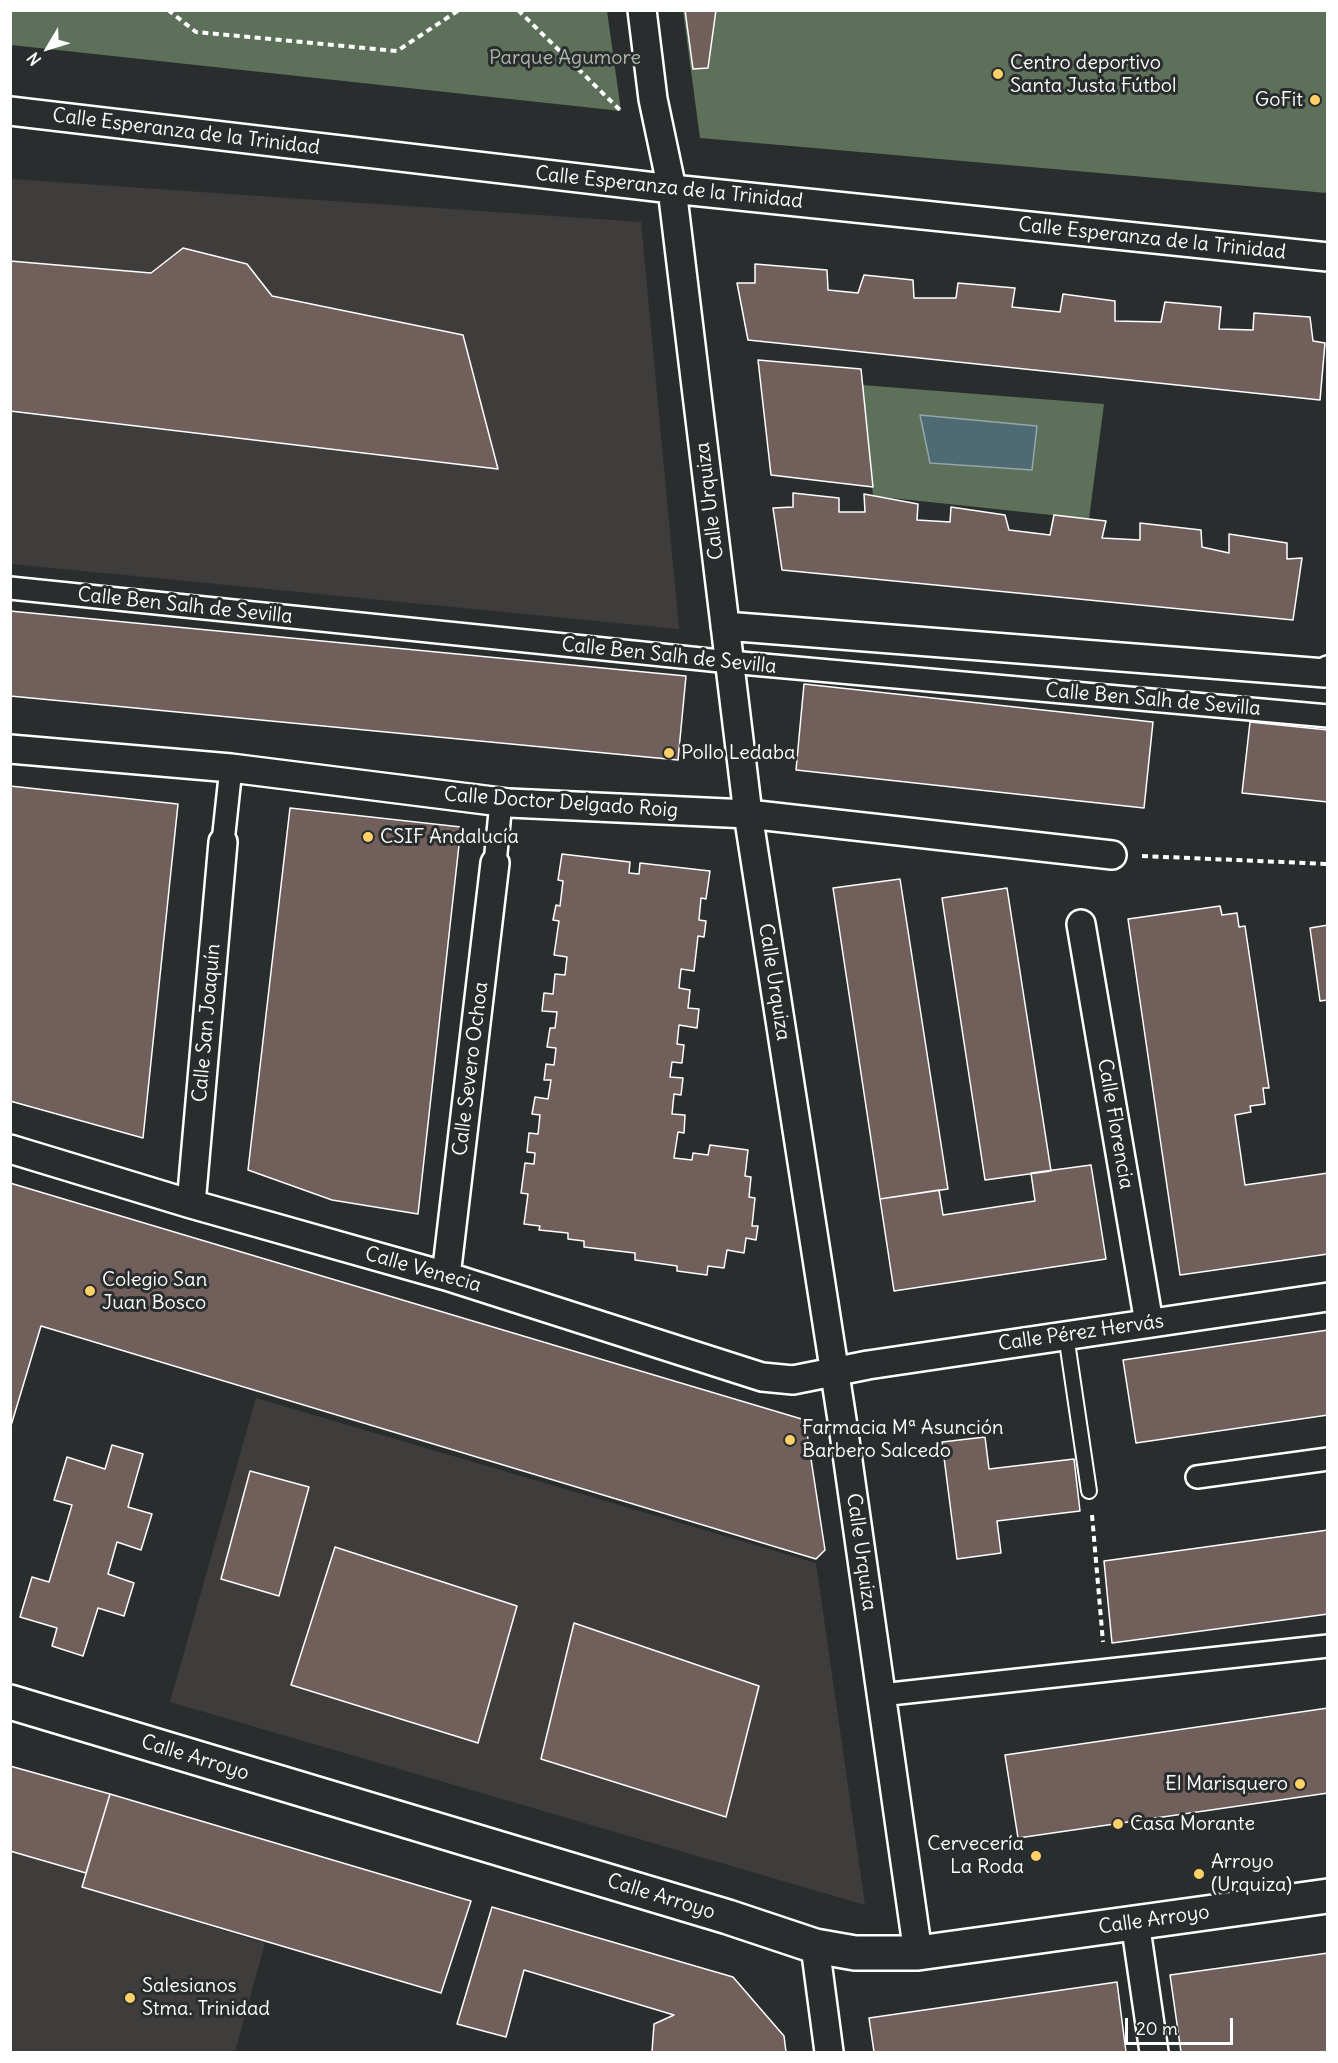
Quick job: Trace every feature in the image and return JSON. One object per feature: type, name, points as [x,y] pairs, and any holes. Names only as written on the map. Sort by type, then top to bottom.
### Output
[{"type":"main road","name":"Calle Arroyo","points":[[10,1702],[728,1917],[815,1946],[855,1953],[918,1953],[1328,1896]]},
{"type":"street","name":"Calle Urquiza","points":[[642,10],[653,99],[672,189],[748,814],[834,1371],[918,1953]]},
{"type":"street","name":"Calle Esperanza de la Trinidad","points":[[10,111],[672,189],[1328,257]]},
{"type":"street","name":"Calle Ben Salh de Sevilla","points":[[10,588],[730,662],[1328,716]]},
{"type":"street","points":[[725,626],[1326,672],[1328,670]]},
{"type":"street","name":"Calle Doctor Delgado Roig","points":[[10,749],[231,768],[501,802],[748,814],[1112,855]]},
{"type":"street","points":[[223,842],[231,768]]},
{"type":"street","points":[[495,863],[501,802]]},
{"type":"street","name":"Calle San Joaquín","points":[[191,1204],[223,842]]},
{"type":"street","name":"Calle Severo Ochoa","points":[[446,1276],[495,863]]},
{"type":"street","name":"Calle Florencia","points":[[1081,924],[1149,1323]]},
{"type":"street","name":"Calle Venecia","points":[[10,1149],[191,1204],[446,1276],[762,1377],[793,1380],[834,1371]]},
{"type":"street","name":"Calle Pérez Hervás","points":[[834,1371],[1328,1297]]},
{"type":"street","points":[[1197,1477],[1328,1459]]},
{"type":"street","points":[[881,1695],[1328,1646]]},
{"type":"street","points":[[1135,1922],[1154,2052]]},
{"type":"street","points":[[815,1946],[829,2052]]},
{"type":"lane","points":[[1066,1335],[1089,1491]]},
{"type":"path","points":[[168,10],[196,32],[397,51],[459,10]]},
{"type":"path","points":[[518,10],[621,111]]},
{"type":"path","points":[[1112,855],[1328,864]]},
{"type":"path","points":[[1089,1491],[1106,1671]]},
{"type":"shaded area","points":[[10,179],[641,222],[679,629],[11,564]]},
{"type":"shaded area","points":[[256,1398],[816,1563],[865,1905],[170,1702]]},
{"type":"shaded area","name":"Salesianos Stma. Trinidad","points":[[10,1851],[86,1873],[82,1887],[265,1943],[235,2052],[11,2052]]},
{"type":"green space","name":"Parque Agumore","points":[[11,10],[607,11],[621,111],[11,45]]},
{"type":"green space","name":"Centro deportivo Santa Justa Fútbol","points":[[683,11],[1327,11],[1327,193],[700,138]]},
{"type":"green space","points":[[862,385],[1104,404],[1089,519],[873,496]]},
{"type":"water","points":[[920,415],[1037,426],[1032,470],[930,463]]},
{"type":"building","points":[[685,10],[716,10],[708,68],[693,69]]},
{"type":"building","points":[[183,248],[247,264],[272,296],[463,335],[498,469],[10,411],[10,261],[151,273]]},
{"type":"building","points":[[755,264],[827,270],[828,290],[858,293],[864,275],[913,280],[914,298],[956,298],[958,283],[1015,288],[1012,307],[1060,312],[1063,294],[1115,301],[1115,321],[1161,322],[1165,302],[1221,307],[1219,329],[1253,330],[1254,313],[1310,317],[1313,341],[1325,343],[1320,400],[748,340],[737,283],[755,283]]},
{"type":"building","points":[[758,360],[861,369],[873,487],[771,475]]},
{"type":"building","points":[[793,493],[839,498],[839,512],[865,512],[864,494],[918,504],[917,520],[950,522],[951,507],[1005,515],[1009,530],[1050,535],[1054,515],[1106,521],[1102,538],[1140,540],[1140,523],[1201,530],[1202,547],[1229,553],[1229,534],[1287,543],[1287,559],[1302,558],[1293,620],[782,570],[773,508],[793,507]]},
{"type":"building","points":[[10,611],[686,676],[678,760],[10,696]]},
{"type":"building","points":[[804,684],[1153,722],[1144,808],[796,770]]},
{"type":"building","points":[[1250,722],[1328,730],[1328,802],[1242,793]]},
{"type":"building","points":[[10,786],[178,804],[143,1138],[10,1101]]},
{"type":"building","points":[[290,808],[461,827],[418,1214],[332,1200],[248,1170]]},
{"type":"building","points":[[562,854],[630,862],[629,873],[639,874],[640,863],[710,871],[706,899],[701,898],[699,920],[706,921],[704,937],[698,936],[694,971],[681,969],[679,988],[690,990],[688,1008],[699,1009],[697,1028],[679,1025],[677,1044],[684,1045],[682,1063],[672,1062],[670,1077],[683,1078],[681,1095],[674,1094],[672,1114],[685,1115],[684,1133],[678,1132],[674,1158],[692,1160],[693,1153],[708,1155],[710,1145],[748,1150],[745,1176],[751,1177],[749,1197],[755,1198],[752,1226],[758,1226],[756,1240],[746,1238],[744,1253],[727,1250],[724,1268],[708,1266],[707,1275],[677,1271],[677,1266],[635,1260],[635,1253],[584,1247],[584,1241],[568,1239],[568,1233],[539,1230],[540,1226],[524,1224],[528,1194],[521,1193],[525,1163],[534,1164],[535,1153],[527,1152],[529,1133],[538,1134],[540,1115],[532,1114],[535,1097],[548,1099],[551,1080],[544,1080],[546,1064],[554,1065],[556,1048],[547,1047],[550,1028],[555,1028],[557,1012],[542,1011],[544,993],[553,994],[555,974],[565,975],[567,957],[554,955],[559,921],[553,920],[556,905],[560,906],[563,881],[558,880]]},
{"type":"building","points":[[900,879],[948,1189],[880,1199],[833,888]]},
{"type":"building","points":[[1007,888],[1051,1171],[985,1180],[942,898]]},
{"type":"building","points":[[1220,906],[1222,915],[1237,913],[1239,927],[1245,926],[1269,1088],[1263,1088],[1265,1104],[1250,1106],[1251,1112],[1235,1115],[1245,1185],[1328,1173],[1328,1254],[1180,1275],[1128,919]]},
{"type":"building","points":[[1328,925],[1328,1000],[1320,1001],[1310,928]]},
{"type":"building","points":[[1091,1165],[1106,1259],[894,1291],[880,1199],[939,1190],[943,1215],[1035,1201],[1031,1173]]},
{"type":"building","points":[[10,1183],[805,1420],[825,1550],[816,1559],[41,1326],[10,1429]]},
{"type":"building","points":[[1328,1330],[1328,1415],[1136,1443],[1123,1360]]},
{"type":"building","points":[[985,1437],[989,1469],[1074,1459],[1080,1511],[997,1521],[1001,1553],[957,1559],[942,1442]]},
{"type":"building","points":[[112,1445],[143,1454],[128,1507],[152,1514],[141,1550],[117,1542],[108,1574],[134,1583],[124,1616],[98,1608],[83,1656],[52,1646],[57,1628],[20,1617],[32,1577],[49,1582],[72,1505],[54,1500],[67,1457],[105,1469]]},
{"type":"building","points":[[250,1471],[309,1487],[279,1596],[221,1579]]},
{"type":"building","points":[[1328,1530],[1328,1614],[1112,1643],[1104,1561]]},
{"type":"building","points":[[335,1547],[517,1606],[478,1743],[291,1685]]},
{"type":"building","points":[[574,1623],[759,1686],[726,1817],[541,1759]]},
{"type":"building","points":[[1328,1708],[1328,1793],[1018,1838],[1005,1755]]},
{"type":"building","points":[[10,1766],[110,1794],[86,1873],[10,1851]]},
{"type":"building","points":[[110,1794],[471,1901],[441,1993],[82,1887]]},
{"type":"building","points":[[492,1907],[733,1977],[784,2036],[786,2052],[652,2052],[654,2024],[674,2015],[524,1970],[506,2037],[457,2024]]},
{"type":"building","points":[[1328,1953],[1328,2052],[1181,2052],[1170,1975]]},
{"type":"building","points":[[1117,1982],[1126,2052],[874,2052],[869,2018]]},
{"type":"place","name":"Centro deportivo Santa Justa Fútbol","points":[[998,74]]},
{"type":"place","name":"GoFit","points":[[1315,100]]},
{"type":"place","name":"Pollo Ledaba","points":[[669,753]]},
{"type":"place","name":"CSIF Andalucía","points":[[368,837]]},
{"type":"place","name":"Colegio San Juan Bosco","points":[[90,1291]]},
{"type":"place","name":"Farmacia Mª Asunción Barbero Salcedo","points":[[790,1440]]},
{"type":"place","name":"El Marisquero","points":[[1300,1784]]},
{"type":"place","name":"Casa Morante","points":[[1118,1824]]},
{"type":"place","name":"Cervecería La Roda","points":[[1036,1856]]},
{"type":"place","name":"Arroyo (Urquiza)","points":[[1199,1874]]},
{"type":"place","name":"Salesianos Stma. Trinidad","points":[[130,1998]]}]
